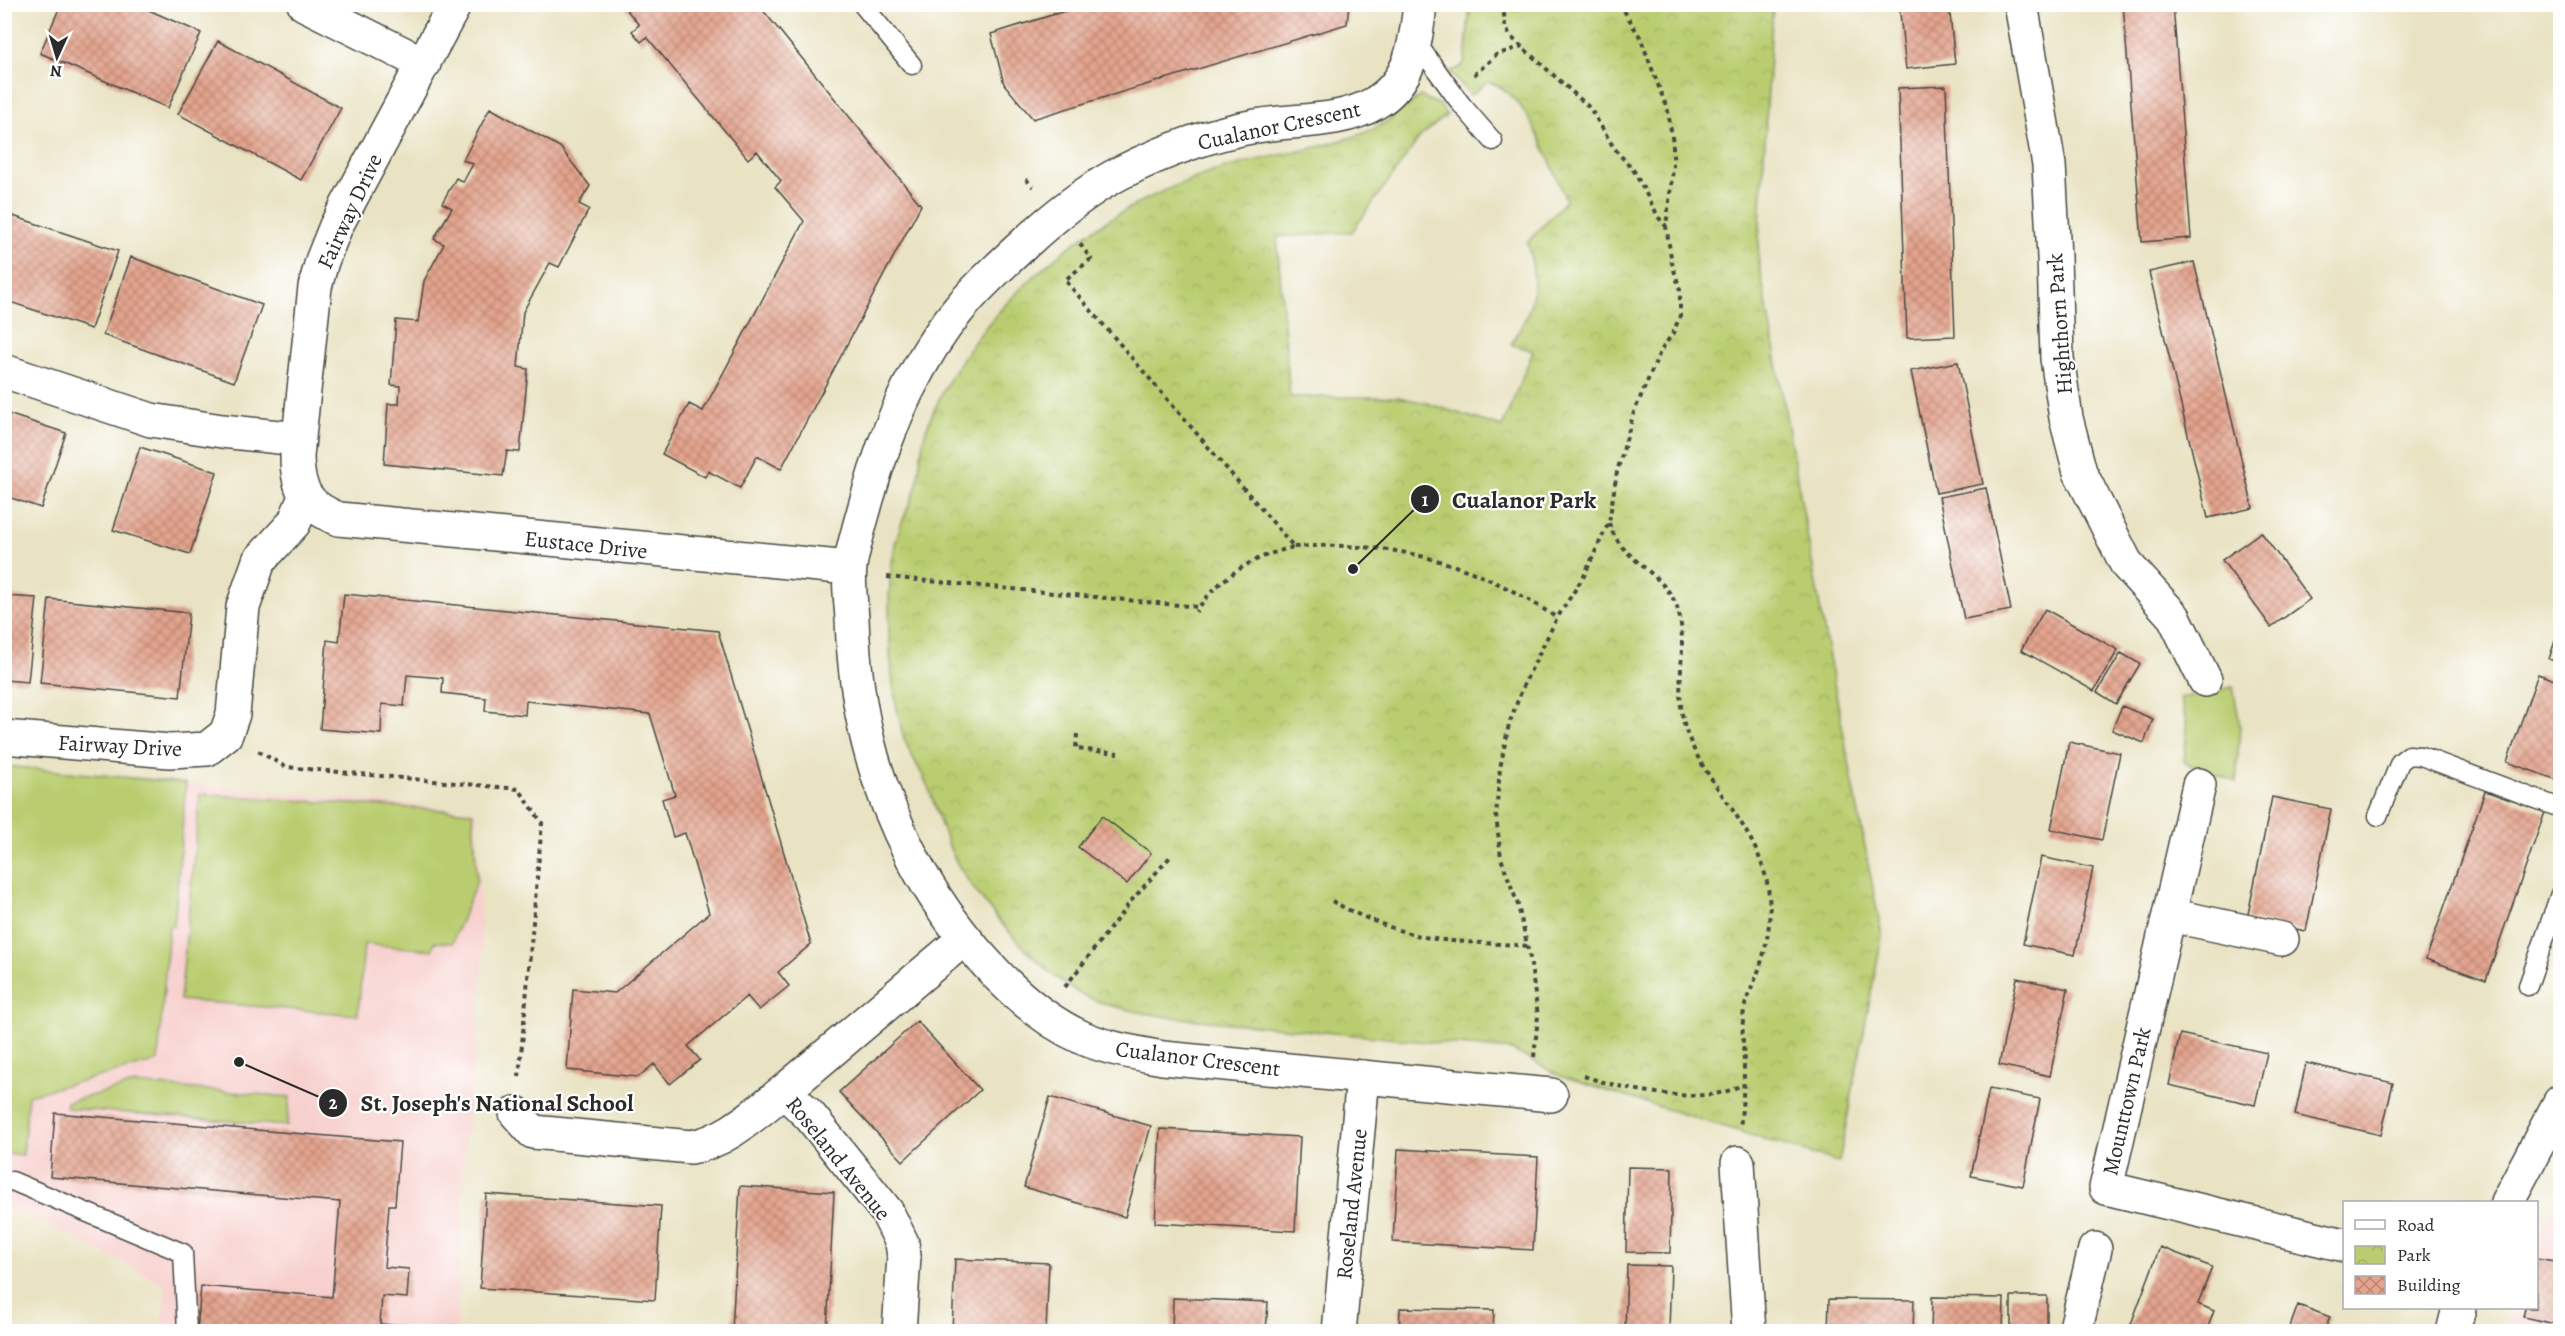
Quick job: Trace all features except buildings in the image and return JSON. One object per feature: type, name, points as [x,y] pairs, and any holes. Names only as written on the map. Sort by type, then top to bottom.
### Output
[{"type":"street","points":[[304,4],[424,64]]},
{"type":"street","name":"Fairway Drive","points":[[314,505],[297,475],[298,440],[311,315],[322,261],[336,226],[455,4]]},
{"type":"street","name":"Cualanor Crescent","points":[[1420,4],[1416,42],[1402,78],[1389,93],[1373,104],[1351,113],[1253,126],[1186,145],[1120,174],[1058,213],[1008,258],[959,309],[920,368],[888,432],[858,531],[850,572],[855,678],[859,709],[873,765],[889,808],[921,873],[941,907],[965,938],[1007,983],[1044,1015],[1079,1036],[1128,1052],[1163,1058],[1551,1095]]},
{"type":"street","name":"Highthorn Park","points":[[2021,4],[2049,165],[2057,358],[2066,418],[2080,472],[2127,565],[2174,617],[2205,680]]},
{"type":"street","points":[[4,371],[151,420],[222,432],[298,440]]},
{"type":"street","points":[[226,734],[233,714],[243,607],[260,561],[314,505]]},
{"type":"street","name":"Eustace Drive","points":[[314,505],[339,519],[850,572]]},
{"type":"street","name":"Fairway Drive","points":[[4,737],[170,751],[207,749],[226,734]]},
{"type":"street","name":"Mounttown Park","points":[[2199,785],[2106,1188],[2343,1245]]},
{"type":"street","points":[[2169,915],[2282,939]]},
{"type":"street","name":"Roseland Avenue","points":[[516,1113],[533,1132],[691,1147],[708,1144],[724,1136],[784,1091],[965,938]]},
{"type":"street","name":"Roseland Avenue","points":[[1339,1332],[1363,1077]]},
{"type":"street","name":"Roseland Avenue","points":[[784,1091],[817,1125],[887,1212],[896,1230],[902,1243],[904,1256],[899,1332]]},
{"type":"street","points":[[2508,1201],[2560,1102]]},
{"type":"street","points":[[1739,1147],[1749,1332]]},
{"type":"street","points":[[2075,1332],[2095,1250]]},
{"type":"street","points":[[2453,1332],[2459,1309]]},
{"type":"lane","points":[[862,4],[912,65]]},
{"type":"lane","points":[[1416,42],[1493,141]]},
{"type":"lane","points":[[2378,816],[2400,762],[2409,755],[2421,756],[2560,808]]},
{"type":"lane","points":[[2528,986],[2560,894]]},
{"type":"lane","points":[[4,1181],[12,1181],[183,1253],[187,1332]]},
{"type":"path","points":[[1050,4],[1054,15]]},
{"type":"path","points":[[1503,4],[1505,25],[1510,36],[1590,108],[1614,148],[1634,171],[1659,218],[1666,226]]},
{"type":"path","points":[[1535,1040],[1538,1016],[1527,946],[1518,905],[1501,858],[1496,816],[1500,768],[1509,724],[1524,684],[1557,618],[1584,576],[1609,522],[1617,472],[1634,412],[1660,352],[1673,333],[1680,316],[1680,290],[1666,226],[1673,169],[1673,144],[1668,111],[1640,37],[1620,4]]},
{"type":"path","points":[[1452,91],[1462,86],[1496,56],[1522,46]]},
{"type":"path","points":[[1058,213],[1091,259],[1065,280],[1294,547]]},
{"type":"path","points":[[1609,522],[1613,535],[1636,561],[1655,576],[1668,591],[1678,610],[1682,656],[1679,674],[1680,699],[1688,734],[1697,757],[1747,829],[1766,875],[1770,924],[1763,958],[1744,1008],[1739,1147]]},
{"type":"path","points":[[1196,612],[1215,587],[1253,560],[1294,547],[1318,545],[1380,547],[1432,559],[1509,587],[1557,618]]},
{"type":"path","points":[[850,572],[1199,607]]},
{"type":"path","points":[[226,734],[286,767],[519,789],[542,823],[516,1113]]},
{"type":"path","points":[[1077,734],[1076,749],[1118,753]]},
{"type":"path","points":[[1044,1015],[1131,901],[1170,857]]},
{"type":"path","points":[[1332,901],[1350,912],[1377,922],[1433,938],[1527,946]]},
{"type":"path","points":[[1534,1058],[1543,1062]]},
{"type":"path","points":[[1581,1075],[1635,1088],[1696,1097],[1728,1092],[1743,1084]]},
{"type":"shaded area","points":[[4,766],[476,811],[483,965],[464,1159],[457,1331],[161,1331],[166,1285],[25,1213],[5,1209],[10,1163],[4,1162]]},
{"type":"shaded area","points":[[2560,1198],[2560,1331],[2506,1322],[2511,1309],[2538,1309],[2538,1235]]},
{"type":"green space","points":[[1470,5],[1773,5],[1758,257],[1826,641],[1882,936],[1839,1162],[1562,1077],[1512,1050],[1168,1017],[1099,1002],[1077,992],[1045,968],[1012,935],[981,898],[958,865],[928,787],[903,737],[893,684],[889,634],[892,561],[898,533],[917,483],[924,436],[943,392],[964,356],[990,322],[1019,291],[1085,236],[1157,194],[1224,168],[1328,144],[1364,133],[1400,112],[1420,96],[1440,105],[1447,115],[1420,137],[1352,232],[1277,237],[1290,397],[1398,397],[1426,403],[1502,427],[1533,351],[1511,344],[1530,307],[1534,284],[1527,243],[1566,200],[1536,132],[1515,99],[1502,88],[1488,82],[1471,95],[1449,72],[1461,67],[1465,61]]},
{"type":"green space","points":[[2233,687],[2240,725],[2236,782],[2184,762],[2187,726],[2180,698]]},
{"type":"green space","points":[[5,766],[186,783],[174,926],[169,926],[158,1061],[28,1095],[23,1155],[4,1153]]},
{"type":"green space","points":[[200,794],[473,812],[477,881],[452,943],[434,942],[432,950],[364,944],[358,1015],[180,1000]]},
{"type":"green space","points":[[135,1084],[290,1097],[287,1126],[66,1108],[67,1102]]},
{"type":"place","name":"Cualanor Park","points":[[1353,569]]},
{"type":"place","name":"St. Joseph's National School","points":[[239,1062]]}]
